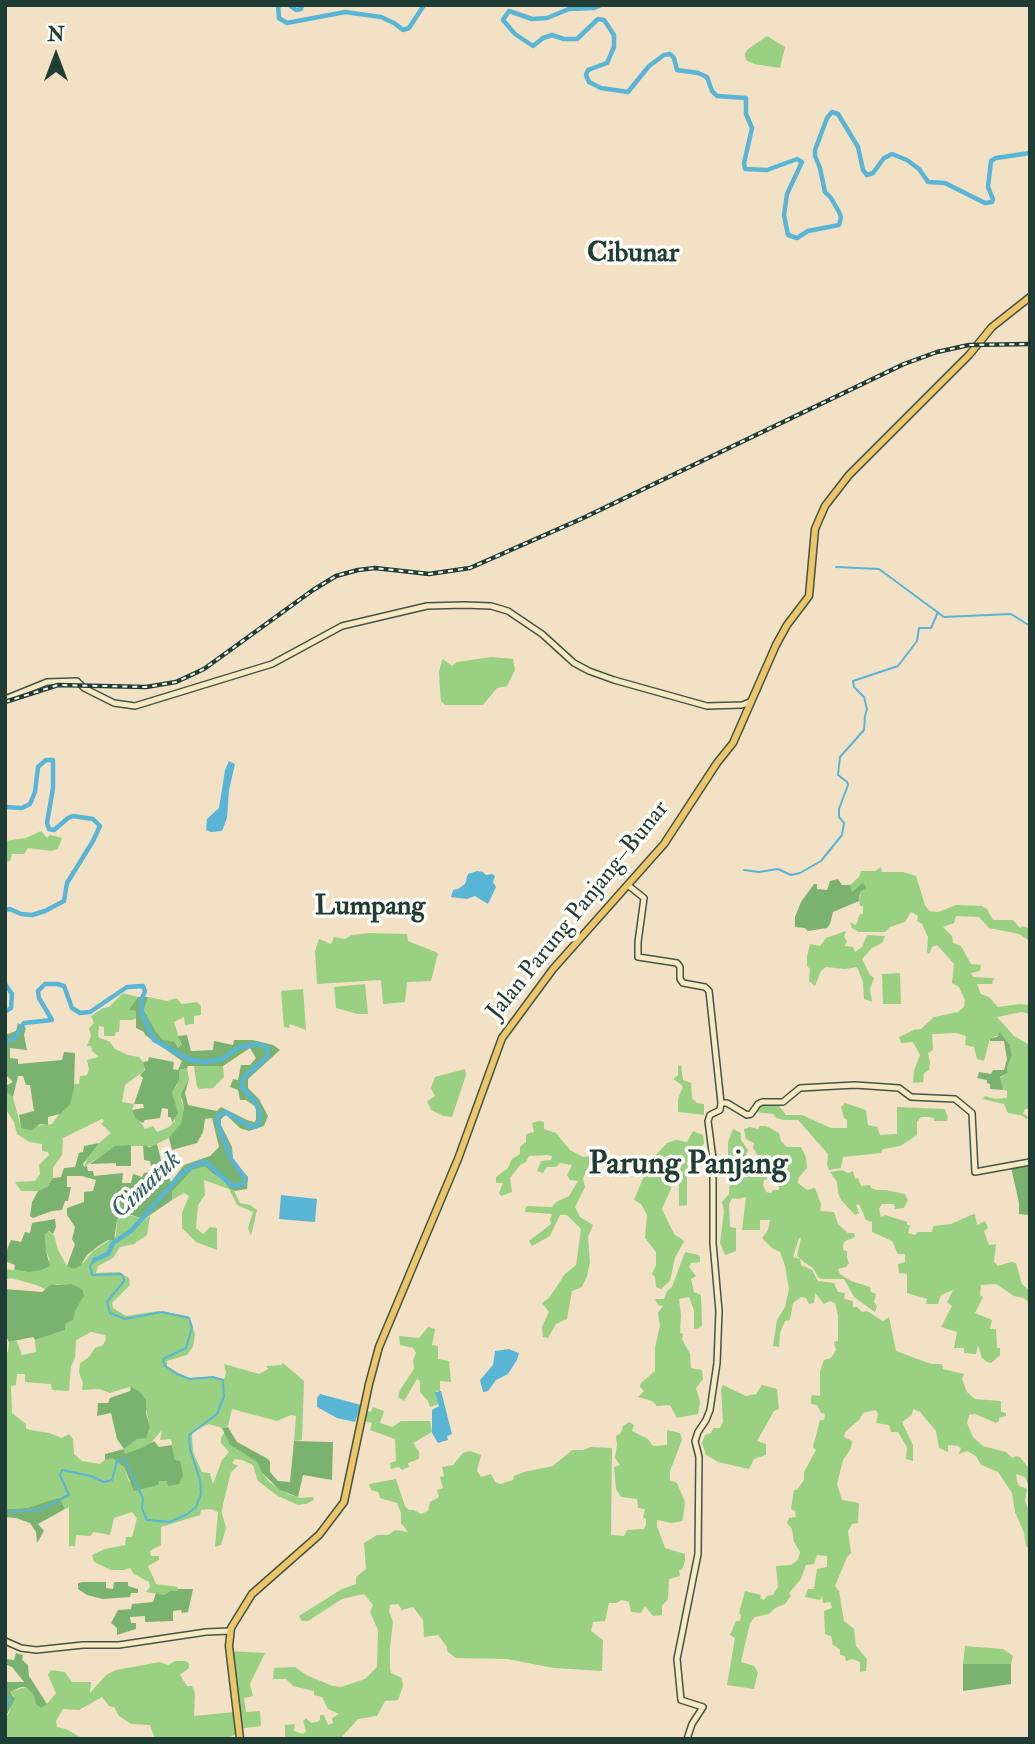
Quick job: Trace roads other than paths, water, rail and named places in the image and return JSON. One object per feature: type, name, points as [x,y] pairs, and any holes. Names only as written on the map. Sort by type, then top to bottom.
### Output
[{"type":"main road","name":"Jalan Parung Panjang–Bunar","points":[[230,1631],[248,1598],[319,1535],[344,1502],[369,1384],[382,1341],[458,1159],[499,1043],[507,1028],[553,969],[664,844],[733,743],[744,707],[751,700],[776,645],[811,593],[815,529],[825,506],[849,475],[997,323],[1030,297]]},
{"type":"main road","points":[[230,1631],[229,1646],[240,1739]]},
{"type":"street","points":[[5,699],[47,682],[77,681],[84,688],[114,703],[135,706],[272,664],[342,626],[427,606],[464,605],[491,606],[508,611],[542,634],[574,663],[589,671],[707,706],[744,707]]},
{"type":"street","points":[[629,886],[644,898],[638,957],[677,963],[683,982],[705,987],[709,991],[721,1103],[720,1110],[710,1115],[708,1121],[713,1160],[712,1217],[719,1311],[718,1363],[710,1410],[696,1435],[699,1482],[698,1554],[677,1659],[681,1700],[703,1707],[692,1724],[687,1739]]},
{"type":"street","points":[[721,1103],[727,1103],[747,1115],[751,1114],[758,1104],[783,1102],[796,1089],[803,1087],[855,1085],[899,1088],[911,1097],[955,1099],[972,1114],[975,1172],[1030,1162]]},
{"type":"street","points":[[5,1641],[36,1650],[83,1645],[119,1645],[230,1631]]},
{"type":"water","points":[[229,761],[235,764],[229,790],[227,818],[222,831],[211,832],[206,830],[207,819],[219,808]]},
{"type":"water","points":[[477,871],[495,876],[493,882],[496,887],[488,904],[475,896],[467,899],[451,897],[453,890],[465,884],[468,874]]},
{"type":"water","points":[[281,1195],[317,1199],[315,1222],[279,1219]]},
{"type":"water","points":[[509,1349],[519,1353],[517,1360],[508,1374],[496,1380],[488,1391],[483,1392],[480,1380],[493,1365],[495,1351]]},
{"type":"water","points":[[441,1391],[452,1434],[447,1436],[448,1440],[438,1443],[432,1433],[432,1410],[439,1406],[435,1392]]},
{"type":"water","points":[[320,1394],[361,1405],[355,1422],[337,1418],[317,1407]]},
{"type":"waterway","points":[[278,5],[279,18],[287,23],[345,12],[381,17],[403,30],[409,28],[424,5]]},
{"type":"waterway","points":[[289,5],[296,10],[301,9],[302,5]]},
{"type":"waterway","points":[[601,5],[594,8],[569,9],[547,18],[532,19],[509,11],[503,20],[515,34],[533,46],[552,35],[577,39],[598,19],[604,20],[614,35],[614,47],[607,63],[588,70],[586,75],[589,82],[601,88],[628,92],[649,66],[664,55],[670,54],[677,70],[707,77],[717,96],[746,98],[746,114],[752,128],[745,169],[767,170],[797,159],[802,162],[787,194],[784,215],[788,235],[797,238],[808,231],[839,225],[841,217],[825,192],[815,156],[827,118],[832,112],[838,114],[858,147],[863,170],[867,175],[873,173],[884,158],[892,154],[919,169],[928,182],[945,183],[985,203],[992,202],[993,199],[988,187],[991,161],[1030,153]]},
{"type":"waterway","points":[[836,567],[879,569],[944,617],[1011,614],[1030,626]]},
{"type":"waterway","points":[[744,870],[759,872],[778,869],[791,875],[800,873],[821,861],[842,835],[844,823],[839,817],[839,809],[848,785],[838,775],[840,757],[864,730],[867,709],[864,697],[854,687],[853,681],[898,666],[917,641],[919,628],[931,628],[938,612]]},
{"type":"waterway","name":"Cimatuk","points":[[5,807],[22,808],[30,804],[35,792],[38,767],[46,760],[53,760],[53,788],[47,823],[49,829],[54,830],[73,816],[93,819],[100,826],[67,883],[64,901],[32,915],[5,910]]},
{"type":"waterway","name":"Cimatuk","points":[[5,984],[12,994],[11,1008],[5,1012]]},
{"type":"waterway","name":"Cimatuk","points":[[5,1041],[14,1039],[24,1023],[52,1020],[39,998],[38,991],[45,984],[64,986],[72,1008],[80,1013],[90,1012],[127,987],[143,986],[145,991],[141,1001],[142,1014],[154,1040],[188,1059],[204,1062],[223,1059],[237,1048],[257,1044],[268,1048],[267,1057],[243,1078],[242,1087],[255,1102],[260,1113],[257,1126],[251,1127],[225,1112],[218,1116],[218,1124],[231,1159],[245,1178],[242,1184],[230,1184],[206,1162],[197,1164],[182,1173],[131,1231],[113,1243],[108,1254],[94,1260]]},
{"type":"waterway","points":[[5,1512],[39,1510],[69,1495],[60,1475],[62,1470],[91,1476],[104,1482],[112,1480],[117,1461],[124,1459],[143,1498],[142,1509],[147,1520],[170,1522],[187,1514],[196,1507],[201,1494],[189,1435],[217,1414],[224,1397],[223,1380],[213,1377],[190,1379],[165,1366],[163,1359],[186,1348],[192,1327],[189,1318],[162,1312],[125,1319],[110,1313],[107,1302],[124,1278],[121,1274],[92,1275],[90,1266],[94,1260]]},
{"type":"waterway","points":[[5,1695],[10,1699],[5,1710]]},
{"type":"railway","points":[[5,702],[58,685],[146,687],[176,682],[204,669],[336,576],[375,568],[429,574],[470,568],[581,519],[904,364],[937,352],[969,345],[1030,344]]},
{"type":"district","name":"Cibunar","points":[[633,255]]},
{"type":"district","name":"Lumpang","points":[[370,908]]},
{"type":"district","name":"Parung Panjang","points":[[688,1166]]}]
